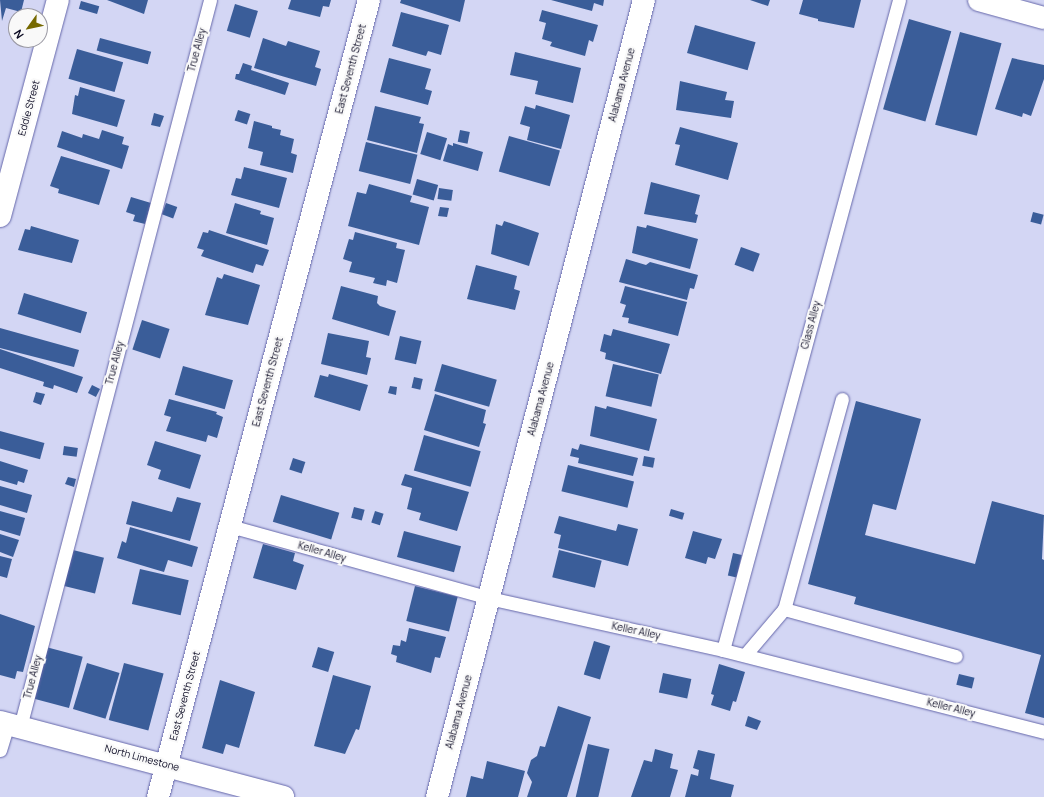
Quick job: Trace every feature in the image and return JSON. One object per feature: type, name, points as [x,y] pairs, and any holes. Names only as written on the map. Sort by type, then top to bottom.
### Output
[{"type":"street","name":"Eddie Street","points":[[0,216],[58,0]]},
{"type":"street","name":"East Seventh Street","points":[[158,797],[168,765],[369,0]]},
{"type":"street","name":"Alabama Avenue","points":[[437,797],[644,0]]},
{"type":"street","points":[[979,0],[1044,18]]},
{"type":"street","name":"North Limestone","points":[[9,724],[168,765],[283,797]]},
{"type":"lane","name":"True Alley","points":[[0,750],[9,724],[210,0]]},
{"type":"lane","name":"Glass Alley","points":[[723,650],[899,0]]},
{"type":"lane","points":[[745,655],[784,609],[842,399]]},
{"type":"lane","name":"Keller Alley","points":[[230,526],[488,598],[745,655],[1044,732]]},
{"type":"lane","points":[[784,609],[956,656]]},
{"type":"building","points":[[0,0],[24,0],[22,8],[6,8],[2,21]]},
{"type":"building","points":[[107,0],[148,0],[144,14]]},
{"type":"building","points":[[291,0],[331,0],[329,7],[323,6],[320,17],[288,9]]},
{"type":"building","points":[[401,0],[465,0],[460,22],[400,3]]},
{"type":"building","points":[[551,0],[604,0],[603,6],[594,3],[592,11]]},
{"type":"building","points":[[750,0],[770,0],[768,6]]},
{"type":"building","points":[[803,0],[861,0],[854,28],[818,21],[818,19],[799,14]]},
{"type":"building","points":[[81,1],[99,6],[97,14],[79,9]]},
{"type":"building","points":[[235,4],[258,11],[250,38],[227,31]]},
{"type":"building","points":[[542,10],[598,25],[593,42],[589,40],[585,56],[550,46],[552,42],[542,39],[546,23],[539,21]]},
{"type":"building","points":[[401,12],[449,25],[441,55],[428,51],[426,56],[392,46]]},
{"type":"building","points":[[909,19],[951,31],[925,121],[883,109]]},
{"type":"building","points":[[695,25],[756,42],[748,70],[687,53]]},
{"type":"building","points":[[960,32],[1002,43],[977,136],[935,125]]},
{"type":"building","points":[[100,38],[151,52],[148,64],[97,51]]},
{"type":"building","points":[[263,38],[286,46],[288,41],[320,51],[315,67],[321,69],[316,86],[254,68]]},
{"type":"building","points":[[77,49],[123,62],[115,92],[68,79]]},
{"type":"building","points":[[515,52],[581,68],[573,103],[535,94],[538,81],[510,75]]},
{"type":"building","points":[[389,58],[431,69],[425,89],[432,91],[428,105],[380,92]]},
{"type":"building","points":[[1012,58],[1044,65],[1044,79],[1031,116],[1023,113],[1022,117],[995,109]]},
{"type":"building","points":[[243,63],[252,66],[251,70],[289,83],[285,95],[235,79],[236,74],[239,74]]},
{"type":"building","points":[[680,81],[727,92],[725,100],[734,101],[731,118],[676,110]]},
{"type":"building","points":[[80,87],[125,100],[117,127],[72,114],[75,95],[78,96]]},
{"type":"building","points":[[536,105],[570,115],[561,149],[527,140],[530,127],[520,124],[525,106],[535,109]]},
{"type":"building","points":[[375,106],[421,117],[419,123],[424,124],[417,153],[367,140]]},
{"type":"building","points":[[238,110],[250,114],[247,124],[235,120]]},
{"type":"building","points":[[154,113],[164,116],[160,127],[151,125]]},
{"type":"building","points":[[254,121],[281,130],[280,135],[294,139],[291,153],[297,155],[293,173],[260,165],[263,152],[248,148]]},
{"type":"building","points":[[680,127],[738,143],[728,180],[675,165],[680,145],[675,144]]},
{"type":"building","points":[[102,130],[124,137],[122,144],[129,146],[122,169],[57,147],[62,131],[82,138],[83,134],[99,139]]},
{"type":"building","points":[[460,130],[470,132],[468,144],[458,142]]},
{"type":"building","points":[[427,132],[447,138],[440,160],[420,154]]},
{"type":"building","points":[[509,136],[560,151],[550,186],[499,172]]},
{"type":"building","points":[[366,142],[417,155],[410,184],[359,171]]},
{"type":"building","points":[[453,143],[483,152],[478,171],[443,161],[448,144],[453,146]]},
{"type":"building","points":[[61,156],[110,170],[99,205],[58,193],[59,189],[50,186]]},
{"type":"building","points":[[244,167],[287,178],[279,208],[231,195],[236,178],[241,179]]},
{"type":"building","points":[[417,179],[438,185],[434,200],[413,194]]},
{"type":"building","points":[[651,182],[700,195],[695,214],[698,215],[696,223],[644,214]]},
{"type":"building","points":[[369,184],[412,196],[410,202],[429,207],[419,245],[348,226],[357,192],[366,194]]},
{"type":"building","points":[[439,188],[453,190],[451,201],[437,199]]},
{"type":"building","points":[[131,197],[151,203],[145,224],[133,221],[135,215],[126,212]]},
{"type":"building","points":[[166,203],[177,207],[173,218],[162,214]]},
{"type":"building","points":[[235,203],[261,211],[260,214],[274,218],[267,245],[226,233]]},
{"type":"building","points":[[440,207],[449,208],[447,217],[438,216]]},
{"type":"building","points":[[1033,212],[1044,215],[1041,225],[1030,222]]},
{"type":"building","points":[[504,221],[539,233],[529,266],[491,254],[496,224],[502,226]]},
{"type":"building","points":[[647,225],[698,239],[690,269],[632,253],[637,226],[646,228]]},
{"type":"building","points":[[31,226],[79,240],[72,263],[18,250],[25,229],[30,230]]},
{"type":"building","points":[[209,230],[269,250],[263,266],[256,264],[253,273],[201,256],[204,250],[197,248],[203,232],[208,233]]},
{"type":"building","points":[[355,232],[397,243],[396,248],[405,250],[397,283],[387,280],[386,286],[373,283],[375,278],[349,272],[352,262],[343,259],[349,239],[353,240]]},
{"type":"building","points":[[741,247],[760,254],[753,272],[735,265]]},
{"type":"building","points":[[626,259],[646,265],[650,262],[698,275],[694,289],[690,288],[687,300],[619,282]]},
{"type":"building","points":[[476,265],[517,276],[514,289],[520,291],[515,310],[467,299]]},
{"type":"building","points":[[224,274],[260,285],[248,325],[205,315],[217,277],[222,279]]},
{"type":"building","points":[[341,286],[378,296],[377,303],[380,306],[396,311],[389,336],[332,319]]},
{"type":"building","points":[[625,286],[687,302],[678,336],[628,323],[629,318],[622,317],[626,305],[620,303]]},
{"type":"building","points":[[24,293],[87,312],[81,333],[18,314]]},
{"type":"building","points":[[142,320],[170,329],[160,358],[132,349]]},
{"type":"building","points":[[0,328],[79,350],[74,367],[0,348]]},
{"type":"building","points":[[613,329],[670,344],[661,374],[605,359],[606,353],[600,351],[604,334],[611,336]]},
{"type":"building","points":[[328,333],[369,341],[366,357],[371,358],[367,375],[321,364]]},
{"type":"building","points":[[400,336],[421,341],[416,364],[395,359]]},
{"type":"building","points":[[0,349],[83,377],[77,393],[54,385],[53,389],[43,386],[44,382],[0,368]]},
{"type":"building","points":[[442,364],[497,380],[489,407],[434,391]]},
{"type":"building","points":[[613,364],[659,375],[651,407],[606,396]]},
{"type":"building","points":[[183,366],[233,380],[225,409],[175,395]]},
{"type":"building","points":[[329,374],[368,385],[360,411],[314,397],[320,375],[328,377]]},
{"type":"building","points":[[414,377],[423,379],[420,390],[412,388]]},
{"type":"building","points":[[92,385],[100,389],[96,397],[88,393]]},
{"type":"building","points":[[390,386],[397,387],[396,395],[388,393]]},
{"type":"building","points":[[36,392],[45,394],[41,405],[33,402]]},
{"type":"building","points":[[435,394],[486,410],[483,423],[486,424],[479,447],[424,430]]},
{"type":"building","points":[[169,399],[217,412],[216,414],[223,417],[217,438],[208,435],[206,442],[166,431],[171,417],[164,415]]},
{"type":"building","points":[[856,401],[921,419],[896,510],[873,504],[865,535],[975,564],[992,501],[1044,515],[1042,559],[1044,560],[1044,718],[1025,713],[1041,655],[854,604],[856,597],[808,584]]},
{"type":"building","points":[[595,406],[606,409],[607,406],[657,419],[649,451],[590,436]]},
{"type":"building","points":[[0,431],[44,443],[40,459],[0,449]]},
{"type":"building","points":[[424,435],[481,451],[471,487],[414,471]]},
{"type":"building","points":[[155,441],[201,455],[190,489],[158,479],[161,470],[147,465]]},
{"type":"building","points":[[580,444],[638,458],[633,476],[578,463],[579,458],[570,456],[572,448],[578,450]]},
{"type":"building","points":[[64,446],[78,448],[77,457],[63,455]]},
{"type":"building","points":[[644,456],[655,458],[653,468],[642,466]]},
{"type":"building","points":[[293,458],[305,462],[302,473],[289,469]]},
{"type":"building","points":[[0,461],[28,470],[24,483],[18,481],[17,485],[0,480]]},
{"type":"building","points":[[568,465],[634,481],[627,508],[561,491]]},
{"type":"building","points":[[405,474],[469,492],[457,531],[419,520],[421,513],[407,509],[412,488],[401,485]]},
{"type":"building","points":[[68,477],[76,479],[74,487],[65,484]]},
{"type":"building","points":[[0,486],[32,495],[27,513],[0,505]]},
{"type":"building","points":[[281,495],[339,513],[331,540],[273,522]]},
{"type":"building","points":[[177,497],[201,503],[190,541],[126,524],[132,501],[172,512]]},
{"type":"building","points":[[354,507],[365,510],[362,520],[351,518]]},
{"type":"building","points":[[671,509],[684,513],[682,520],[669,516]]},
{"type":"building","points":[[0,511],[25,518],[20,536],[0,530]]},
{"type":"building","points":[[375,511],[384,514],[380,525],[371,522]]},
{"type":"building","points":[[559,516],[616,531],[618,524],[638,529],[628,566],[558,548],[561,535],[554,533]]},
{"type":"building","points":[[130,527],[198,547],[192,567],[168,560],[164,572],[117,558],[122,541],[126,543]]},
{"type":"building","points":[[404,531],[461,546],[454,572],[397,557]]},
{"type":"building","points":[[693,531],[722,539],[715,559],[708,557],[706,564],[685,558]]},
{"type":"building","points":[[0,534],[19,540],[13,557],[0,552]]},
{"type":"building","points":[[263,544],[295,553],[293,561],[304,565],[296,590],[253,578]]},
{"type":"building","points":[[69,549],[104,558],[95,594],[60,585]]},
{"type":"building","points":[[559,550],[602,561],[595,588],[552,577]]},
{"type":"building","points":[[733,553],[742,555],[737,577],[728,575]]},
{"type":"building","points":[[0,556],[12,559],[7,578],[0,576]]},
{"type":"building","points":[[140,569],[189,580],[181,615],[132,604]]},
{"type":"building","points":[[415,586],[458,597],[449,632],[406,621]]},
{"type":"building","points":[[0,614],[35,626],[23,672],[17,671],[15,679],[0,675]]},
{"type":"building","points":[[409,628],[446,637],[440,658],[435,657],[431,673],[396,662],[397,656],[391,654],[393,645],[400,646],[401,640],[406,642]]},
{"type":"building","points":[[594,641],[610,646],[600,679],[584,674]]},
{"type":"building","points":[[46,647],[83,657],[69,708],[32,698]]},
{"type":"building","points":[[318,647],[334,652],[328,672],[312,667]]},
{"type":"building","points":[[87,663],[120,673],[105,719],[73,709]]},
{"type":"building","points":[[124,663],[164,674],[148,731],[109,720]]},
{"type":"building","points":[[719,664],[745,672],[736,702],[733,701],[730,711],[711,705],[714,695],[711,694]]},
{"type":"building","points":[[663,673],[691,679],[687,699],[659,693]]},
{"type":"building","points":[[959,674],[975,678],[972,689],[956,685]]},
{"type":"building","points":[[333,675],[371,686],[359,730],[356,729],[345,754],[314,746]]},
{"type":"building","points":[[220,680],[255,692],[239,748],[226,744],[223,754],[202,748]]},
{"type":"building","points":[[558,706],[591,717],[567,797],[527,797],[532,782],[527,773],[531,760],[537,756],[540,746],[545,747]]},
{"type":"building","points":[[748,716],[761,721],[757,730],[745,726]]},
{"type":"building","points":[[588,744],[609,749],[598,797],[576,797]]},
{"type":"building","points":[[655,749],[673,754],[670,768],[678,770],[670,797],[631,797],[644,760],[652,762]]},
{"type":"building","points":[[698,750],[715,754],[710,779],[734,785],[731,797],[685,797],[691,774],[698,776],[699,770],[693,768]]},
{"type":"building","points":[[487,761],[525,771],[518,797],[466,797],[471,776],[483,779]]}]
